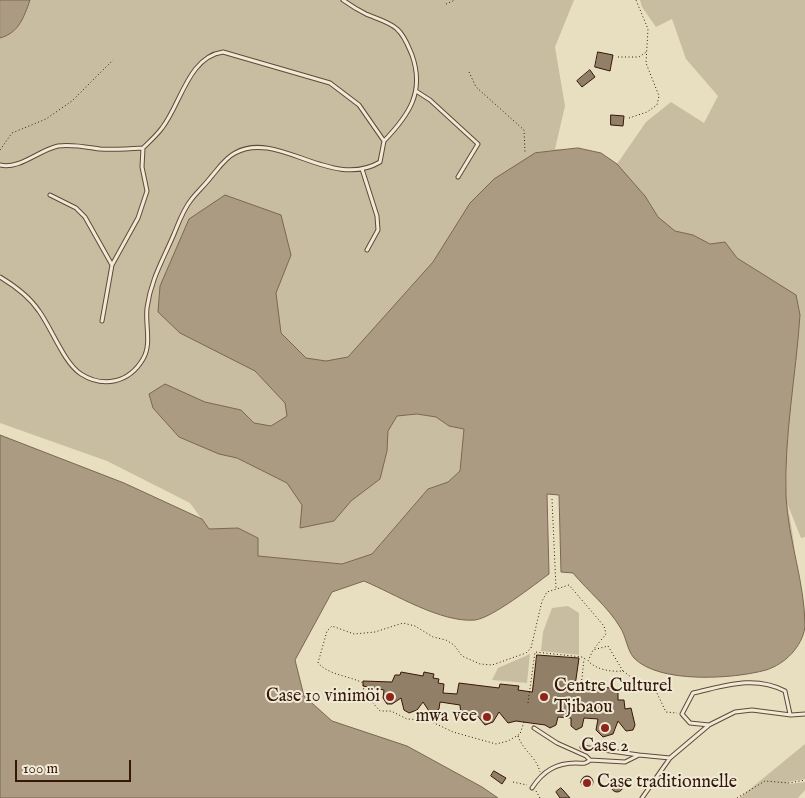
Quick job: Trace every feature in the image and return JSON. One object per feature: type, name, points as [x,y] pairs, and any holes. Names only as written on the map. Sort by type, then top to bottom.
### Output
[{"type":"lane","points":[[0,277],[20,290],[39,310],[69,361],[79,373],[89,378],[111,383],[119,381],[143,359],[148,346],[147,308],[153,278],[180,216],[190,200],[224,162],[242,150],[264,147],[306,161],[348,170],[370,168],[380,162],[384,141],[394,131],[415,100],[418,82],[414,63],[407,41],[396,28],[363,13],[342,0]]},
{"type":"lane","points":[[102,321],[112,265],[138,218],[147,190],[142,167],[143,148],[162,128],[186,84],[200,64],[214,53],[223,52],[330,83],[359,105],[384,141]]},
{"type":"lane","points":[[416,91],[430,100],[478,144],[458,177]]},
{"type":"lane","points":[[0,165],[16,165],[40,152],[59,146],[80,146],[100,149],[143,148]]},
{"type":"lane","points":[[362,169],[377,216],[378,230],[367,250]]},
{"type":"lane","points":[[50,195],[76,208],[85,217],[112,265]]},
{"type":"lane","points":[[709,725],[690,722],[682,714],[693,693],[728,685],[762,682],[785,691],[791,715]]},
{"type":"lane","points":[[642,798],[670,758],[709,725],[735,712],[752,710],[791,715],[805,714]]},
{"type":"lane","points":[[534,728],[557,743],[586,756],[590,760]]},
{"type":"lane","points":[[582,747],[639,756],[670,758]]},
{"type":"lane","points":[[532,788],[540,775],[563,764],[584,764],[590,760],[625,762],[639,756]]},
{"type":"path","points":[[446,4],[455,0]]},
{"type":"path","points":[[629,118],[647,112],[657,105],[659,96],[646,63],[648,29],[636,0]]},
{"type":"path","points":[[618,56],[639,57],[647,52]]},
{"type":"path","points":[[0,150],[12,133],[46,119],[72,101],[113,60]]},
{"type":"path","points":[[469,72],[476,87],[524,130],[525,152]]},
{"type":"path","points":[[552,499],[556,588]]},
{"type":"path","points":[[524,722],[518,735],[496,744],[453,732],[428,720],[407,719],[391,711],[380,711],[364,693],[363,683],[353,678],[335,675],[318,662],[327,631],[332,626],[354,634],[367,633],[403,623],[415,626],[433,637],[446,640],[454,645],[462,656],[480,664],[492,666],[526,653],[531,648],[542,601],[547,592],[570,585],[604,626],[606,634],[592,650],[588,661]]},
{"type":"path","points":[[592,650],[608,646],[623,670],[635,680],[654,687],[666,712],[682,714]]},
{"type":"path","points":[[528,703],[535,652],[584,658],[592,665],[612,672],[623,670]]},
{"type":"path","points":[[581,686],[584,658]]},
{"type":"path","points":[[518,735],[522,747],[535,758],[540,775]]},
{"type":"path","points":[[738,798],[766,781],[789,783],[805,780]]},
{"type":"shaded area","points":[[0,0],[574,0],[555,47],[565,106],[555,149],[594,152],[617,164],[646,122],[671,102],[704,123],[718,96],[686,59],[672,19],[656,27],[642,7],[640,0],[805,0],[805,537],[801,538],[787,503],[793,535],[796,597],[791,623],[781,646],[765,663],[741,673],[690,676],[670,674],[651,669],[632,655],[621,627],[573,573],[561,572],[779,359],[398,416],[417,414],[436,417],[449,426],[465,429],[460,471],[448,482],[428,489],[372,554],[342,564],[257,556],[258,538],[238,528],[209,529],[190,503],[107,461],[0,423]]},
{"type":"shaded area","points":[[0,0],[30,0],[20,23],[12,32],[0,38]]},
{"type":"shaded area","points":[[578,148],[601,153],[617,164],[645,196],[658,217],[675,231],[693,235],[710,244],[725,242],[737,258],[796,295],[800,315],[788,428],[786,496],[787,512],[802,594],[805,627],[800,641],[792,654],[780,664],[766,670],[735,676],[678,676],[646,666],[634,658],[620,627],[604,606],[573,573],[561,572],[559,495],[547,494],[549,574],[492,614],[475,620],[448,617],[418,606],[364,581],[332,592],[295,660],[304,696],[332,721],[407,746],[482,787],[498,798],[0,798],[0,435],[124,483],[202,519],[209,529],[238,528],[258,538],[258,556],[342,564],[372,554],[428,489],[448,482],[460,471],[464,429],[449,426],[436,417],[417,414],[397,416],[388,431],[387,451],[380,479],[351,501],[334,521],[300,528],[302,505],[287,483],[237,458],[219,454],[179,437],[153,408],[149,394],[165,384],[205,402],[241,410],[254,423],[271,426],[287,416],[285,403],[255,371],[180,333],[158,312],[160,286],[189,219],[225,195],[281,215],[291,255],[276,293],[281,333],[306,358],[326,361],[348,357],[433,262],[470,203],[494,179],[535,153]]},
{"type":"shaded area","points":[[568,606],[579,613],[579,655],[541,651],[543,632],[552,608]]},
{"type":"shaded area","points":[[530,654],[527,683],[492,680],[498,668]]},
{"type":"shaded area","points":[[805,744],[805,779],[788,782],[788,784],[805,782],[805,790],[798,798],[739,798]]},
{"type":"building","points":[[598,52],[613,55],[610,71],[595,67]]},
{"type":"building","points":[[590,70],[595,77],[582,87],[577,81]]},
{"type":"building","points":[[611,115],[624,116],[623,126],[611,125]]},
{"type":"building","points":[[537,655],[579,658],[575,686],[612,688],[612,692],[618,692],[618,700],[624,700],[625,709],[631,708],[635,725],[633,730],[626,731],[618,721],[613,734],[603,737],[596,730],[598,719],[584,718],[582,727],[576,730],[571,726],[571,718],[558,717],[556,725],[550,728],[545,725],[516,721],[508,723],[499,712],[493,722],[485,725],[475,713],[468,718],[461,716],[460,705],[440,702],[439,709],[435,712],[429,711],[423,702],[417,710],[409,713],[404,710],[401,698],[392,704],[387,704],[383,698],[384,690],[363,686],[363,681],[392,682],[395,675],[400,675],[401,672],[423,676],[424,672],[434,674],[433,678],[439,679],[438,683],[444,684],[443,693],[457,694],[459,683],[499,688],[500,684],[519,686],[518,690],[532,692]]},
{"type":"building","points":[[494,771],[506,778],[502,784],[491,776]]},
{"type":"building","name":"Case traditionnelle","points":[[585,776],[589,776],[593,782],[589,788],[585,788],[581,784],[581,780]]},
{"type":"building","name":"Case traditionnelle","points":[[615,780],[619,780],[623,786],[619,792],[615,792],[611,788],[611,784]]},
{"type":"building","points":[[561,788],[570,798],[560,798],[556,792]]},
{"type":"place","name":"Case 10 vinimöi","points":[[390,697]]},
{"type":"place","name":"Centre Culturel Tjibaou","points":[[544,697]]},
{"type":"place","name":"mwa vee","points":[[487,717]]},
{"type":"place","name":"Case 2","points":[[605,728]]},
{"type":"place","name":"Case traditionnelle","points":[[587,783]]}]
